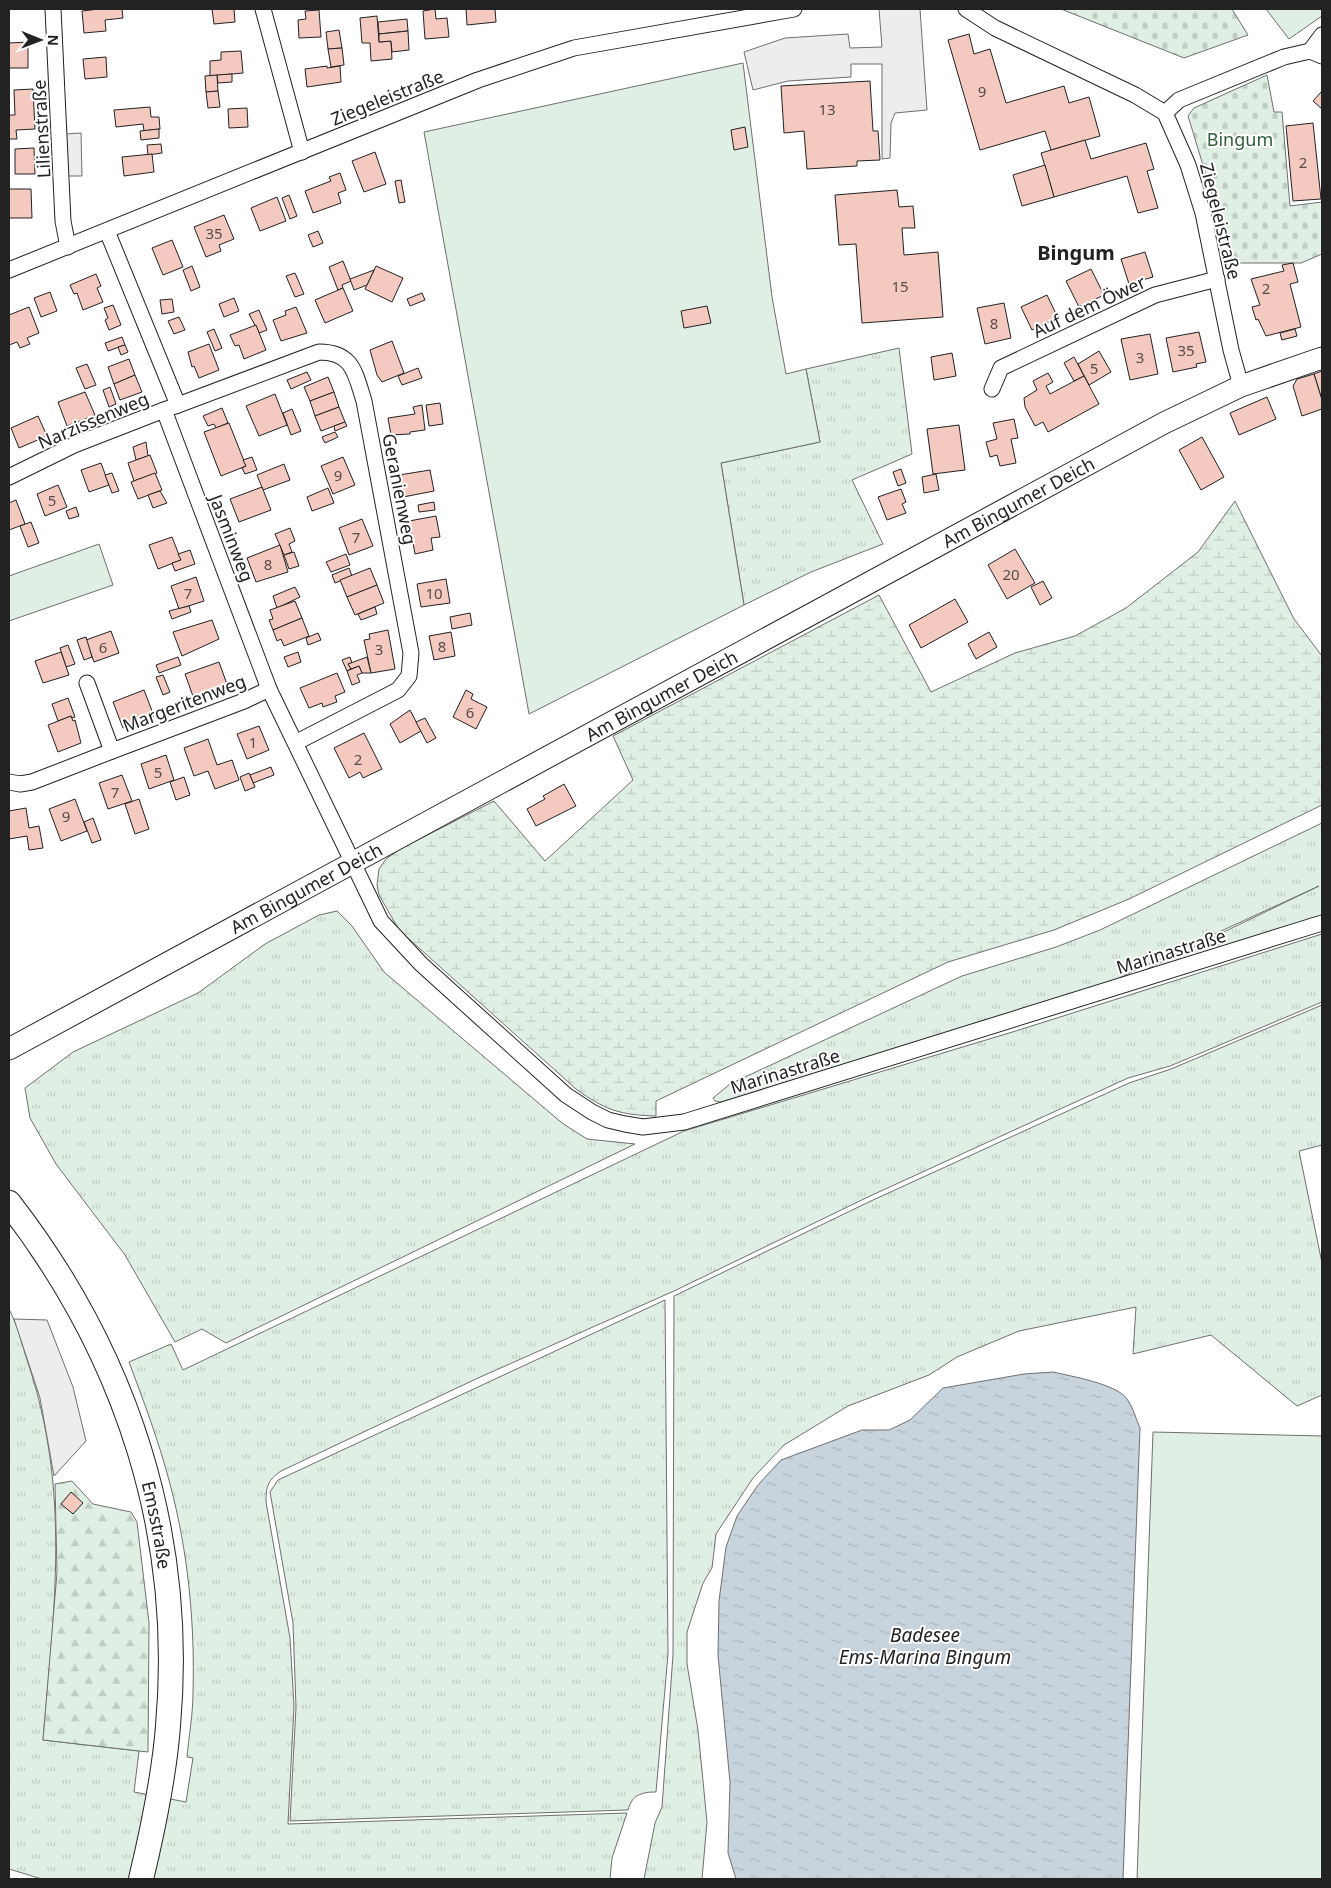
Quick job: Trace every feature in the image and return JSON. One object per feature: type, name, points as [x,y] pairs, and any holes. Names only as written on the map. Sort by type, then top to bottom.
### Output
[{"type":"main road","name":"Am Bingumer Deich","points":[[9,1049],[1164,423],[1241,386],[1322,358]]},
{"type":"main road","name":"Emsstraße","points":[[9,1203],[56,1268],[85,1317],[110,1370],[142,1456],[152,1496],[168,1581],[170,1680],[164,1762],[142,1879]]},
{"type":"street","name":"Lilienstraße","points":[[53,9],[64,221],[68,247]]},
{"type":"street","points":[[263,9],[302,152]]},
{"type":"street","name":"Ziegeleistraße","points":[[9,270],[478,80],[574,48],[794,9]]},
{"type":"street","points":[[966,9],[995,28],[1134,95],[1165,113],[1179,100],[1284,58],[1316,54],[1322,35]]},
{"type":"street","name":"Ziegeleistraße","points":[[1165,113],[1194,182],[1203,213],[1241,386]]},
{"type":"street","name":"Jasminweg","points":[[107,231],[269,689],[297,742],[352,862]]},
{"type":"street","name":"Auf dem Öwer","points":[[992,388],[1001,368],[1155,295],[1216,279]]},
{"type":"street","name":"Geranienweg","points":[[171,408],[319,352],[333,352],[344,356],[354,369],[364,401],[408,634],[411,653],[409,676],[398,690],[297,742]]},
{"type":"street","name":"Narzissenweg","points":[[9,477],[74,445],[171,408]]},
{"type":"street","name":"Margeritenweg","points":[[87,684],[112,751]]},
{"type":"street","name":"Margeritenweg","points":[[9,782],[20,784],[32,782],[244,701],[269,689]]},
{"type":"street","name":"Marinastraße","points":[[352,862],[381,921],[421,964],[465,1005],[566,1095],[608,1120],[643,1127],[684,1122],[1322,924]]},
{"type":"green space","points":[[1061,9],[1232,9],[1248,35],[1184,58]]},
{"type":"green space","points":[[1266,9],[1322,9],[1322,16],[1289,39]]},
{"type":"green space","points":[[743,63],[772,297],[786,374],[806,369],[820,442],[721,463],[744,605],[529,714],[424,132]]},
{"type":"green space","name":"Bingum","points":[[1267,75],[1274,112],[1282,112],[1290,206],[1322,202],[1322,254],[1301,263],[1233,263],[1188,116],[1194,108]]},
{"type":"green space","points":[[899,348],[912,454],[852,480],[883,544],[811,572],[744,605],[721,463],[820,442],[806,369]]},
{"type":"green space","points":[[1235,501],[1294,619],[1322,656],[1322,805],[1129,899],[1054,930],[948,962],[656,1101],[656,1116],[623,1113],[613,1110],[576,1089],[399,930],[379,895],[377,885],[379,869],[386,859],[400,849],[494,801],[545,861],[633,780],[613,736],[879,595],[931,692],[1015,653],[1075,636],[1126,608],[1198,552]]},
{"type":"green space","points":[[99,544],[113,585],[9,621],[9,576]]},
{"type":"green space","points":[[1322,823],[1322,917],[1114,985],[1319,886],[1106,984],[721,1102],[715,1101],[713,1098],[730,1084],[962,976],[1056,947],[1100,930]]},
{"type":"green space","points":[[337,911],[352,926],[384,972],[562,1123],[587,1139],[635,1144],[226,1343],[202,1329],[175,1342],[125,1255],[56,1164],[30,1118],[25,1088],[73,1052],[198,993],[265,944],[319,915]]},
{"type":"green space","points":[[1322,934],[1322,1002],[1170,1066],[1128,1078],[870,1196],[674,1291],[478,1378],[281,1471],[273,1477],[267,1488],[266,1502],[290,1638],[294,1706],[288,1824],[627,1813],[612,1858],[610,1879],[42,1879],[9,1869],[9,1309],[20,1336],[41,1411],[50,1458],[55,1504],[54,1597],[43,1740],[139,1751],[134,1792],[186,1802],[193,1758],[187,1757],[192,1708],[193,1640],[186,1561],[166,1468],[129,1362],[171,1344],[183,1370],[684,1131],[1019,1030]]},
{"type":"green space","points":[[1322,1005],[1322,1145],[1299,1151],[1322,1263],[1322,1395],[1297,1406],[1211,1335],[1133,1354],[1136,1307],[1019,1331],[957,1357],[929,1375],[848,1406],[784,1445],[753,1478],[716,1534],[712,1568],[703,1583],[687,1632],[687,1664],[698,1730],[707,1822],[702,1879],[644,1879],[655,1823],[662,1807],[673,1655],[674,1296],[873,1200],[1129,1083],[1171,1069]]},
{"type":"green space","points":[[665,1300],[668,1654],[656,1792],[638,1795],[632,1801],[628,1810],[290,1821],[296,1707],[293,1623],[270,1492],[278,1480]]},
{"type":"green space","points":[[1153,1432],[1322,1436],[1322,1879],[1137,1879]]},
{"type":"green space","points":[[72,1481],[93,1504],[131,1512],[137,1522],[149,1623],[148,1752],[43,1740],[57,1572],[55,1484]]},
{"type":"shaded area","points":[[879,9],[920,9],[927,110],[895,113],[891,123],[890,158],[882,159],[882,64],[851,64],[851,77],[788,81],[753,90],[744,52],[785,38],[848,34],[850,48],[882,47]]},
{"type":"shaded area","points":[[81,133],[82,176],[67,176],[66,134]]},
{"type":"shaded area","points":[[14,1319],[47,1320],[73,1387],[86,1441],[54,1476],[40,1398]]},
{"type":"water","name":"Badesee Ems-Marina Bingum","points":[[1053,1372],[1093,1381],[1122,1394],[1131,1406],[1140,1428],[1123,1879],[736,1879],[728,1853],[730,1782],[718,1655],[719,1601],[726,1547],[737,1516],[758,1485],[781,1460],[862,1430],[889,1430],[910,1420],[943,1388],[1024,1374]]},
{"type":"building","points":[[122,9],[123,18],[105,20],[106,31],[84,33],[82,11]]},
{"type":"building","points":[[212,9],[234,9],[235,22],[214,24]]},
{"type":"building","points":[[435,9],[436,19],[447,18],[449,37],[425,39],[423,11]]},
{"type":"building","points":[[466,9],[495,9],[496,22],[467,25]]},
{"type":"building","points":[[319,10],[321,37],[299,38],[298,20],[306,19],[305,11]]},
{"type":"building","points":[[377,16],[379,42],[391,41],[392,59],[371,61],[370,43],[362,43],[360,18]]},
{"type":"building","points":[[407,19],[408,31],[379,34],[378,22]]},
{"type":"building","points":[[339,30],[342,48],[328,49],[326,32]]},
{"type":"building","points":[[408,31],[409,50],[392,52],[391,41],[379,42],[379,34]]},
{"type":"building","points":[[969,34],[974,54],[990,49],[1006,103],[1064,86],[1069,103],[1089,97],[1100,136],[1051,150],[1045,131],[980,150],[948,40]]},
{"type":"building","points":[[28,42],[28,68],[9,68],[9,43]]},
{"type":"building","points":[[342,48],[344,65],[331,67],[328,49]]},
{"type":"building","points":[[241,51],[243,73],[210,76],[210,61],[221,60],[221,52]]},
{"type":"building","points":[[106,57],[107,77],[85,79],[83,59]]},
{"type":"building","points":[[327,66],[327,68],[340,66],[341,82],[307,87],[305,69]]},
{"type":"building","points":[[232,74],[232,82],[218,83],[217,75]]},
{"type":"building","points":[[217,75],[218,91],[206,92],[205,76]]},
{"type":"building","points":[[870,81],[873,131],[878,131],[880,160],[857,161],[857,166],[807,169],[804,131],[784,133],[781,86]]},
{"type":"building","points":[[33,89],[35,129],[16,130],[17,139],[9,139],[9,115],[15,115],[14,90]]},
{"type":"building","points":[[218,91],[220,107],[208,108],[206,92]]},
{"type":"building","points":[[1322,91],[1322,109],[1313,101]]},
{"type":"building","points":[[150,107],[151,117],[159,117],[160,129],[144,131],[143,124],[116,127],[114,110]]},
{"type":"building","points":[[247,108],[248,127],[229,128],[228,109]]},
{"type":"building","points":[[1313,123],[1321,199],[1293,201],[1286,126]]},
{"type":"building","points":[[745,127],[748,147],[734,150],[731,130]]},
{"type":"building","points":[[159,129],[159,138],[141,140],[140,131]]},
{"type":"building","points":[[1085,140],[1091,159],[1146,143],[1154,169],[1147,171],[1158,208],[1138,213],[1127,176],[1054,197],[1041,153]]},
{"type":"building","points":[[161,144],[162,153],[148,155],[147,145]]},
{"type":"building","points":[[34,148],[35,174],[15,174],[15,149]]},
{"type":"building","points":[[375,152],[386,184],[364,192],[352,161]]},
{"type":"building","points":[[152,154],[154,172],[124,176],[122,157]]},
{"type":"building","points":[[1045,165],[1054,197],[1022,206],[1013,175]]},
{"type":"building","points":[[340,173],[346,190],[338,193],[341,203],[313,213],[305,191],[331,181],[329,177]]},
{"type":"building","points":[[401,180],[405,202],[399,203],[395,181]]},
{"type":"building","points":[[9,189],[31,189],[32,218],[9,218]]},
{"type":"building","points":[[897,190],[899,207],[913,206],[915,228],[902,228],[904,255],[938,252],[943,317],[862,323],[856,244],[839,245],[835,195]]},
{"type":"building","points":[[289,195],[297,216],[290,219],[282,198]]},
{"type":"building","points":[[277,197],[286,221],[260,231],[251,208]]},
{"type":"building","points":[[224,215],[234,239],[219,245],[221,251],[206,257],[194,227]]},
{"type":"building","points":[[318,231],[323,243],[313,247],[308,235]]},
{"type":"building","points":[[172,240],[183,267],[163,275],[152,248]]},
{"type":"building","points":[[1145,252],[1153,277],[1129,284],[1121,259]]},
{"type":"building","points":[[343,261],[351,281],[342,285],[343,288],[338,290],[329,267]]},
{"type":"building","points":[[1293,263],[1298,282],[1290,284],[1301,327],[1266,336],[1258,319],[1256,320],[1252,307],[1260,305],[1251,279],[1284,271],[1282,265]]},
{"type":"building","points":[[192,266],[200,287],[191,291],[183,270]]},
{"type":"building","points":[[376,266],[403,278],[392,302],[365,289]]},
{"type":"building","points":[[1091,269],[1104,295],[1079,307],[1066,281]]},
{"type":"building","points":[[374,270],[367,285],[354,290],[350,279]]},
{"type":"building","points":[[295,273],[304,294],[295,297],[286,276]]},
{"type":"building","points":[[96,274],[101,286],[97,288],[103,302],[83,310],[77,293],[74,294],[70,285]]},
{"type":"building","points":[[343,288],[353,311],[325,323],[315,300]]},
{"type":"building","points":[[50,292],[57,311],[41,317],[34,298]]},
{"type":"building","points":[[422,293],[425,300],[410,306],[407,299]]},
{"type":"building","points":[[1047,295],[1058,318],[1032,330],[1021,307]]},
{"type":"building","points":[[234,298],[239,311],[224,317],[219,304]]},
{"type":"building","points":[[172,299],[174,312],[162,314],[160,300]]},
{"type":"building","points":[[1004,303],[1011,338],[985,344],[977,308]]},
{"type":"building","points":[[113,305],[121,325],[109,330],[105,320],[108,318],[104,308]]},
{"type":"building","points":[[707,306],[711,323],[684,328],[681,311]]},
{"type":"building","points":[[29,307],[39,333],[27,338],[30,344],[20,348],[17,342],[9,345],[9,315]]},
{"type":"building","points":[[296,307],[307,333],[281,341],[273,320],[286,315],[285,311]]},
{"type":"building","points":[[259,310],[267,330],[259,333],[249,314]]},
{"type":"building","points":[[179,317],[185,330],[174,334],[168,321]]},
{"type":"building","points":[[256,325],[266,350],[244,359],[239,345],[235,346],[230,335]]},
{"type":"building","points":[[214,329],[222,348],[215,351],[207,332]]},
{"type":"building","points":[[1295,329],[1297,336],[1282,340],[1280,333]]},
{"type":"building","points":[[1199,332],[1206,362],[1196,364],[1197,367],[1173,372],[1166,338]]},
{"type":"building","points":[[1150,334],[1158,374],[1130,380],[1121,339]]},
{"type":"building","points":[[122,337],[125,345],[108,351],[105,343]]},
{"type":"building","points":[[392,341],[404,373],[382,382],[377,375],[370,350]]},
{"type":"building","points":[[209,344],[219,370],[199,378],[194,366],[192,367],[188,352]]},
{"type":"building","points":[[125,345],[128,352],[121,355],[118,347]]},
{"type":"building","points":[[1099,351],[1111,372],[1089,385],[1078,364]]},
{"type":"building","points":[[952,353],[956,376],[934,380],[931,357]]},
{"type":"building","points":[[1074,357],[1084,376],[1074,381],[1064,363]]},
{"type":"building","points":[[129,359],[135,375],[114,384],[108,367]]},
{"type":"building","points":[[87,364],[96,385],[85,389],[76,368]]},
{"type":"building","points":[[418,368],[422,378],[402,385],[398,376]]},
{"type":"building","points":[[1322,371],[1322,400],[1314,374]]},
{"type":"building","points":[[307,372],[311,380],[291,389],[287,380]]},
{"type":"building","points":[[1048,373],[1053,382],[1046,386],[1050,394],[1084,376],[1099,404],[1048,432],[1043,422],[1035,426],[1025,407],[1024,398],[1037,390],[1033,381]]},
{"type":"building","points":[[1314,374],[1322,400],[1322,409],[1302,416],[1293,386],[1297,379]]},
{"type":"building","points":[[135,375],[142,392],[120,400],[114,384]]},
{"type":"building","points":[[328,377],[334,392],[310,401],[304,387]]},
{"type":"building","points":[[110,387],[116,404],[109,407],[103,390]]},
{"type":"building","points":[[85,392],[95,415],[67,426],[58,402]]},
{"type":"building","points":[[334,392],[339,407],[315,416],[310,401]]},
{"type":"building","points":[[275,394],[287,425],[259,436],[246,406]]},
{"type":"building","points":[[1267,397],[1276,419],[1239,435],[1230,413]]},
{"type":"building","points":[[440,403],[443,424],[429,426],[426,405]]},
{"type":"building","points":[[422,405],[425,430],[410,432],[410,434],[391,435],[388,418],[415,414],[413,407]]},
{"type":"building","points":[[339,407],[345,422],[321,431],[315,416]]},
{"type":"building","points":[[222,408],[228,423],[216,428],[214,424],[208,426],[203,416]]},
{"type":"building","points":[[292,409],[301,431],[291,435],[283,413]]},
{"type":"building","points":[[38,416],[47,436],[19,448],[11,428]]},
{"type":"building","points":[[1014,419],[1018,438],[1011,439],[1016,463],[1000,466],[997,455],[990,457],[986,442],[997,439],[993,423]]},
{"type":"building","points":[[345,422],[347,426],[335,431],[334,426]]},
{"type":"building","points":[[229,423],[246,466],[221,476],[204,432]]},
{"type":"building","points":[[959,425],[965,470],[933,474],[927,429]]},
{"type":"building","points":[[335,432],[338,437],[325,443],[322,437]]},
{"type":"building","points":[[1202,437],[1224,477],[1201,490],[1179,450]]},
{"type":"building","points":[[146,442],[148,456],[136,460],[133,447]]},
{"type":"building","points":[[150,455],[157,473],[134,481],[128,463]]},
{"type":"building","points":[[252,457],[257,470],[245,474],[242,468],[246,466],[243,460]]},
{"type":"building","points":[[343,457],[355,485],[333,494],[321,466]]},
{"type":"building","points":[[101,463],[109,485],[89,492],[81,470]]},
{"type":"building","points":[[284,464],[290,480],[263,490],[257,475]]},
{"type":"building","points":[[901,469],[906,483],[898,486],[893,472]]},
{"type":"building","points":[[430,470],[434,491],[403,497],[399,475]]},
{"type":"building","points":[[112,473],[119,491],[112,493],[105,475]]},
{"type":"building","points":[[155,473],[162,490],[138,499],[131,482]]},
{"type":"building","points":[[936,474],[939,490],[924,493],[922,477]]},
{"type":"building","points":[[58,485],[67,507],[45,516],[37,494]]},
{"type":"building","points":[[262,487],[271,510],[239,522],[230,499]]},
{"type":"building","points":[[328,488],[334,503],[312,511],[307,497]]},
{"type":"building","points":[[901,489],[906,502],[902,504],[906,513],[887,520],[878,497]]},
{"type":"building","points":[[160,491],[167,503],[153,508],[148,495]]},
{"type":"building","points":[[16,500],[25,524],[9,530],[9,503]]},
{"type":"building","points":[[434,502],[435,510],[419,512],[418,505]]},
{"type":"building","points":[[76,507],[79,516],[69,519],[66,511]]},
{"type":"building","points":[[436,516],[440,537],[431,538],[433,550],[415,554],[409,521]]},
{"type":"building","points":[[362,519],[373,546],[349,555],[339,528]]},
{"type":"building","points":[[31,522],[39,543],[28,547],[20,526]]},
{"type":"building","points":[[290,528],[295,541],[289,544],[292,552],[284,555],[275,534]]},
{"type":"building","points":[[172,537],[181,560],[158,569],[149,545]]},
{"type":"building","points":[[280,545],[288,572],[256,582],[247,558]]},
{"type":"building","points":[[1015,549],[1035,583],[1007,599],[988,565]]},
{"type":"building","points":[[190,550],[195,564],[175,571],[172,563],[181,560],[178,554]]},
{"type":"building","points":[[294,552],[299,566],[289,569],[284,555]]},
{"type":"building","points":[[346,554],[350,565],[331,572],[326,562]]},
{"type":"building","points":[[349,568],[352,576],[335,583],[332,575]]},
{"type":"building","points":[[370,568],[377,585],[347,597],[340,580]]},
{"type":"building","points":[[196,577],[204,601],[179,609],[171,586]]},
{"type":"building","points":[[446,579],[450,603],[421,607],[417,584]]},
{"type":"building","points":[[1043,581],[1052,598],[1040,605],[1031,587]]},
{"type":"building","points":[[377,585],[384,603],[355,615],[347,597]]},
{"type":"building","points":[[295,587],[300,597],[277,608],[273,596]]},
{"type":"building","points":[[955,599],[968,622],[921,648],[909,625]]},
{"type":"building","points":[[295,601],[302,618],[273,630],[269,620],[273,619],[270,610]]},
{"type":"building","points":[[189,606],[191,612],[172,619],[169,611]]},
{"type":"building","points":[[375,607],[377,614],[361,620],[358,614]]},
{"type":"building","points":[[470,613],[472,625],[452,629],[450,617]]},
{"type":"building","points":[[302,618],[309,636],[284,646],[281,639],[277,641],[273,630]]},
{"type":"building","points":[[212,620],[219,639],[182,656],[173,632]]},
{"type":"building","points":[[388,630],[395,669],[371,673],[364,640],[370,639],[369,634]]},
{"type":"building","points":[[111,631],[119,653],[94,662],[86,640]]},
{"type":"building","points":[[451,632],[455,656],[434,660],[429,636]]},
{"type":"building","points":[[989,632],[997,647],[976,659],[968,644]]},
{"type":"building","points":[[318,633],[321,640],[308,645],[306,638]]},
{"type":"building","points":[[86,637],[92,657],[84,660],[77,640]]},
{"type":"building","points":[[68,645],[75,664],[66,667],[60,648]]},
{"type":"building","points":[[61,652],[69,675],[43,683],[35,661]]},
{"type":"building","points":[[298,652],[301,662],[288,667],[284,657]]},
{"type":"building","points":[[178,657],[181,665],[159,673],[156,665]]},
{"type":"building","points":[[350,657],[352,663],[348,664],[351,669],[347,671],[342,660]]},
{"type":"building","points":[[367,657],[371,673],[362,673],[359,666],[351,669],[348,664]]},
{"type":"building","points":[[219,662],[228,687],[194,699],[185,674]]},
{"type":"building","points":[[359,666],[362,673],[357,675],[360,682],[352,685],[347,671]]},
{"type":"building","points":[[337,673],[345,692],[335,696],[337,702],[323,707],[322,703],[309,708],[300,688]]},
{"type":"building","points":[[163,675],[170,692],[163,695],[156,677]]},
{"type":"building","points":[[144,690],[154,716],[123,728],[113,702]]},
{"type":"building","points":[[466,690],[473,694],[471,699],[487,707],[476,729],[453,717]]},
{"type":"building","points":[[68,698],[75,717],[72,718],[71,716],[58,721],[52,704]]},
{"type":"building","points":[[410,710],[421,731],[400,743],[390,724]]},
{"type":"building","points":[[71,716],[73,721],[75,720],[81,743],[58,752],[48,725]]},
{"type":"building","points":[[425,718],[436,738],[427,743],[416,722]]},
{"type":"building","points":[[259,726],[269,750],[247,759],[237,734]]},
{"type":"building","points":[[364,733],[382,769],[363,778],[360,772],[349,778],[334,748]]},
{"type":"building","points":[[208,739],[217,765],[232,760],[239,780],[215,789],[208,771],[194,776],[184,748]]},
{"type":"building","points":[[166,755],[174,780],[149,789],[141,764]]},
{"type":"building","points":[[271,767],[274,775],[253,783],[250,775]]},
{"type":"building","points":[[249,773],[255,787],[245,791],[240,777]]},
{"type":"building","points":[[122,775],[132,801],[108,809],[99,783]]},
{"type":"building","points":[[184,777],[190,795],[176,800],[170,782]]},
{"type":"building","points":[[564,784],[576,806],[536,826],[527,809],[545,799],[543,796]]},
{"type":"building","points":[[75,799],[87,831],[61,841],[49,809]]},
{"type":"building","points":[[139,799],[149,829],[135,834],[125,804]]},
{"type":"building","points":[[26,808],[29,828],[39,826],[43,848],[29,850],[27,836],[9,839],[9,811]]},
{"type":"building","points":[[93,818],[101,840],[92,843],[84,822]]},
{"type":"building","points":[[71,1492],[83,1503],[73,1514],[61,1504]]},
{"type":"district","name":"Bingum","points":[[1076,252]]}]
